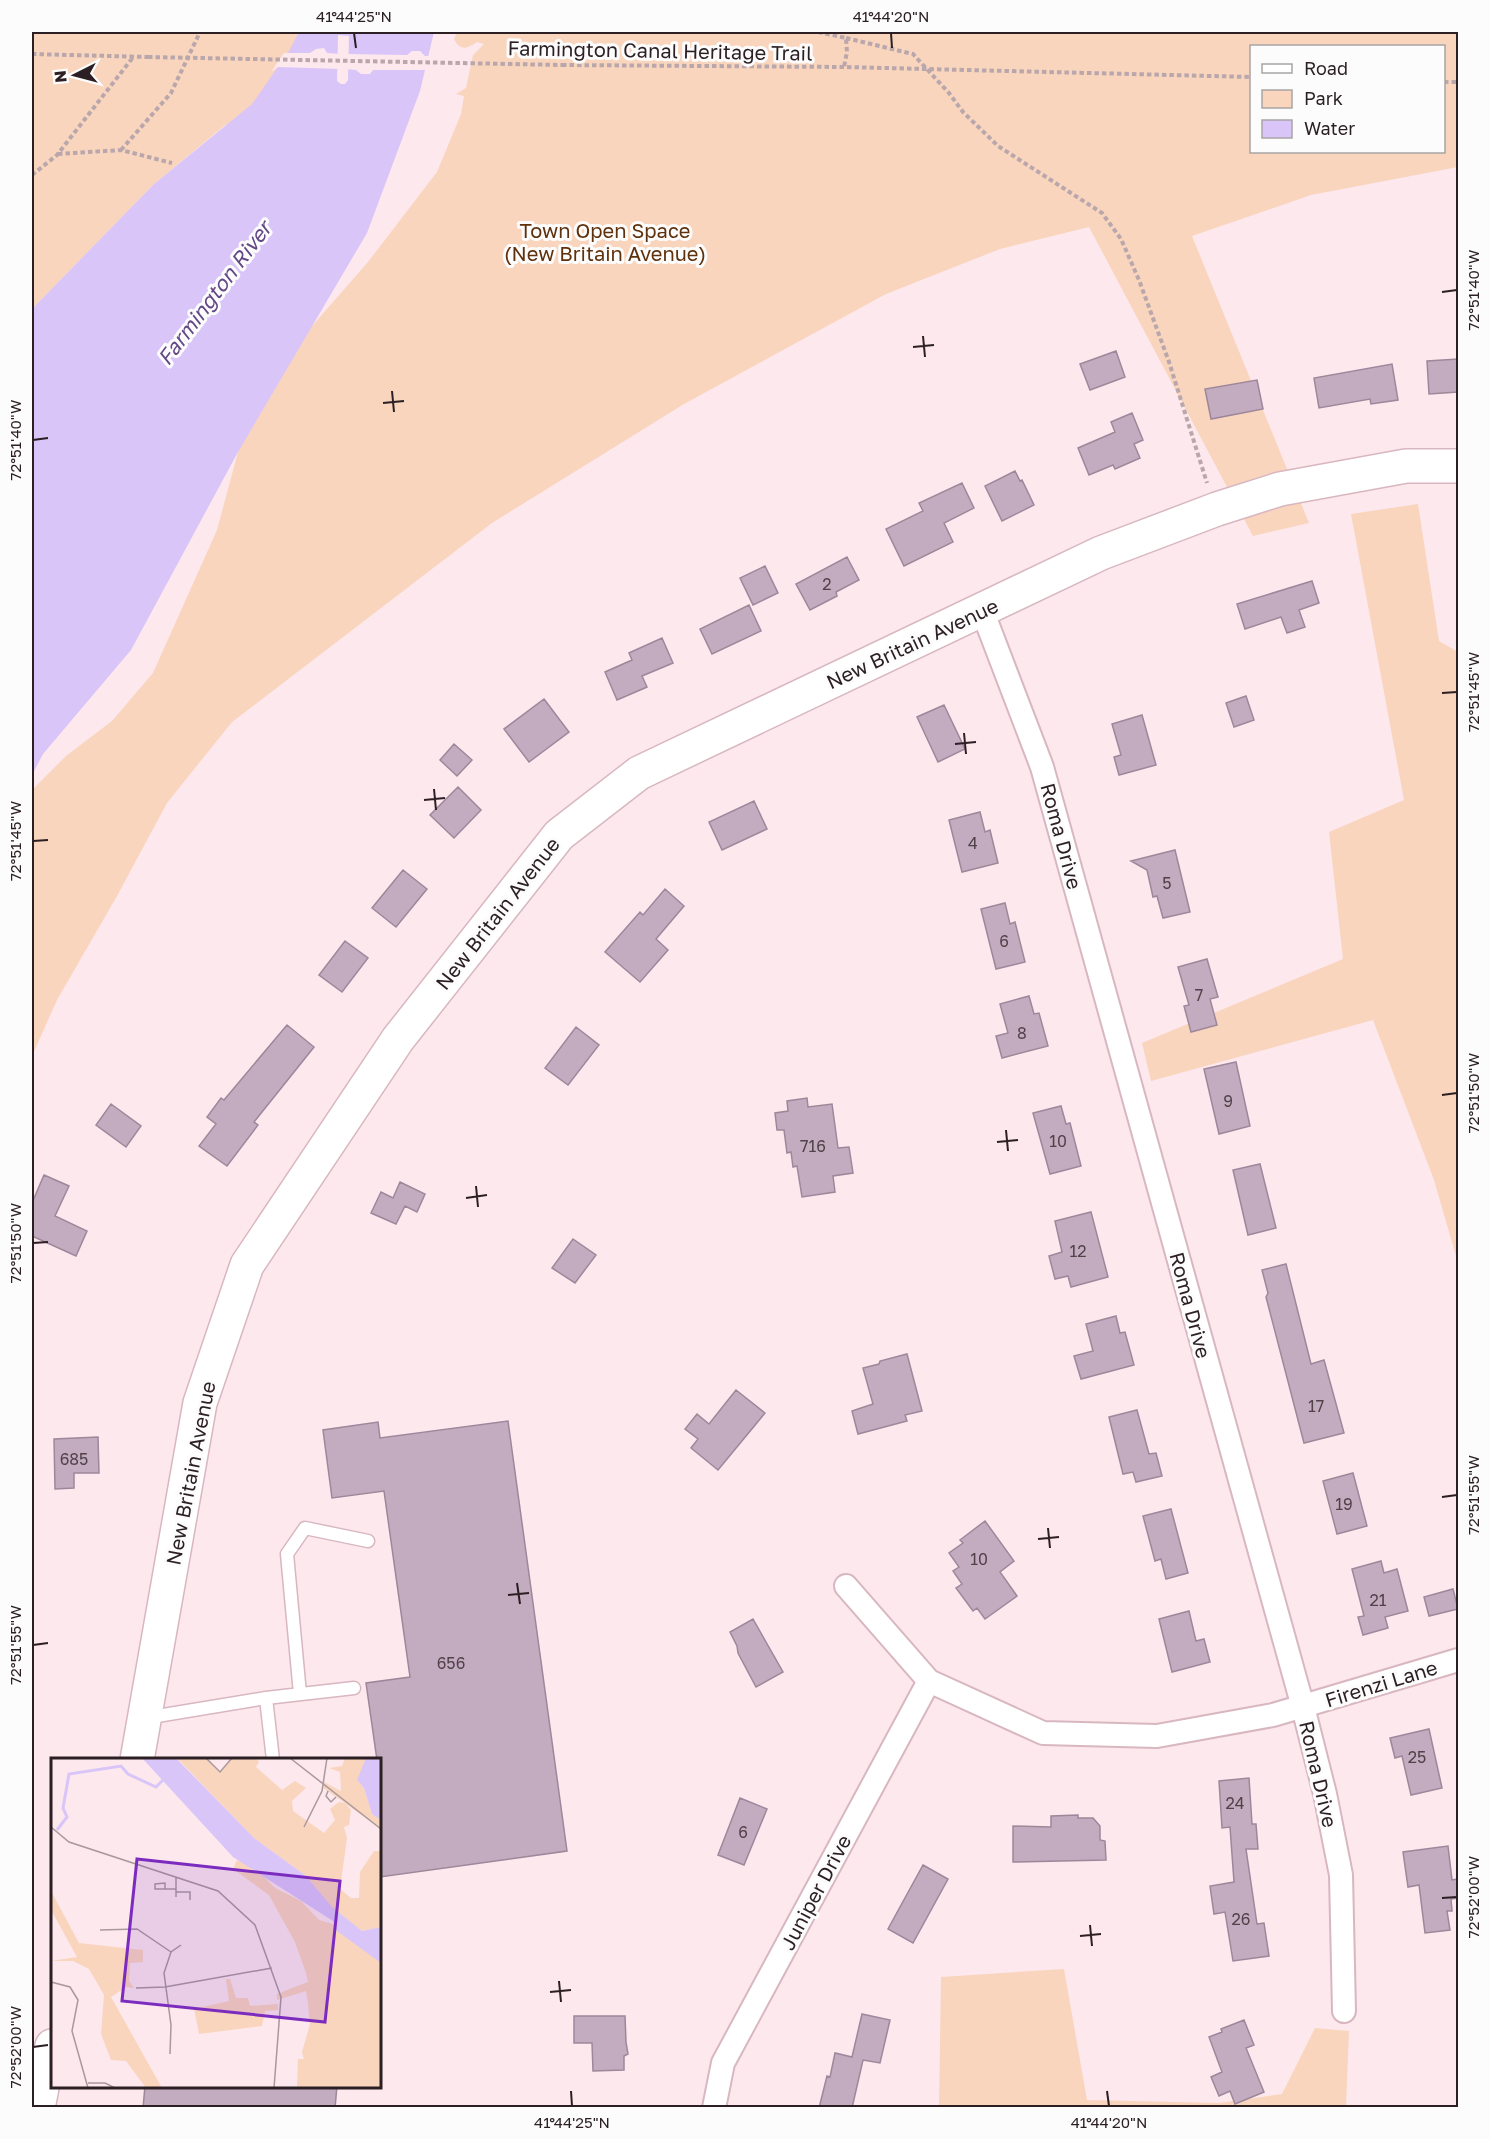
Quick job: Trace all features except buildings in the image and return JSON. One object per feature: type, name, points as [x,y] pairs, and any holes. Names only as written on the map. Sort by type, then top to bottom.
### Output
[{"type":"street","name":"New Britain Avenue","points":[[137,1758],[200,1403],[247,1265],[398,1039],[559,835],[639,773],[1101,553],[1217,509],[1280,489],[1406,466],[1458,466]]},
{"type":"street","name":"Roma Drive","points":[[982,610],[1042,766],[1303,1707],[1325,1794],[1341,1875],[1344,2011]]},
{"type":"street","points":[[846,1586],[929,1681]]},
{"type":"street","name":"Firenzi Lane","points":[[929,1681],[1043,1733],[1156,1736],[1273,1715],[1458,1660]]},
{"type":"street","name":"Juniper Drive","points":[[714,2108],[723,2063],[929,1681]]},
{"type":"street","points":[[38,2108],[51,2050]]},
{"type":"lane","points":[[300,1694],[287,1554],[305,1528],[368,1541]]},
{"type":"lane","points":[[144,1718],[266,1698],[354,1688]]},
{"type":"lane","points":[[266,1698],[273,1758]]},
{"type":"path","points":[[121,150],[171,93],[200,32]]},
{"type":"path","points":[[818,32],[913,54],[950,93],[963,112],[998,146],[1102,213],[1120,239],[1139,280],[1169,362],[1217,509]]},
{"type":"path","points":[[844,67],[847,52],[846,38]]},
{"type":"path","name":"Farmington Canal Heritage Trail","points":[[32,54],[562,65],[844,67],[1250,77]]},
{"type":"path","points":[[32,175],[57,154],[134,56]]},
{"type":"path","points":[[57,154],[121,150],[172,163]]},
{"type":"green space","points":[[32,32],[300,32],[308,80],[224,126],[154,184],[32,309]]},
{"type":"green space","name":"Town Open Space (New Britain Avenue)","points":[[457,32],[1458,32],[1458,167],[1311,195],[1192,236],[1309,523],[1253,536],[1089,227],[1000,249],[886,294],[684,404],[492,523],[232,722],[167,803],[57,1000],[32,1056],[32,790],[66,756],[112,721],[153,673],[217,530],[258,388],[368,262],[437,172],[461,114],[464,96],[456,94],[466,88],[473,55],[484,44],[477,42],[464,48],[459,46],[454,39]]},
{"type":"green space","points":[[1418,504],[1439,641],[1458,652],[1458,1263],[1434,1180],[1373,1020],[1151,1081],[1142,1043],[1343,959],[1329,832],[1404,800],[1351,514]]},
{"type":"green space","points":[[1064,1969],[1087,2100],[1219,2103],[1282,2094],[1315,2028],[1349,2031],[1346,2107],[939,2108],[941,1977]]},
{"type":"water","name":"Farmington River","points":[[299,32],[434,32],[420,91],[367,233],[238,452],[131,650],[43,754],[32,775],[32,309],[154,184],[252,104],[289,51]],"holes":[[[338,35],[349,36],[348,80],[345,84],[341,84],[337,81]]]},
{"type":"pier","points":[[324,48],[327,53],[341,54],[341,69],[278,67],[271,72],[284,53],[310,53]]},
{"type":"pier","points":[[412,51],[420,51],[425,56],[432,56],[428,70],[373,70],[370,74],[361,74],[356,70],[345,69],[345,54],[407,55]]}]
